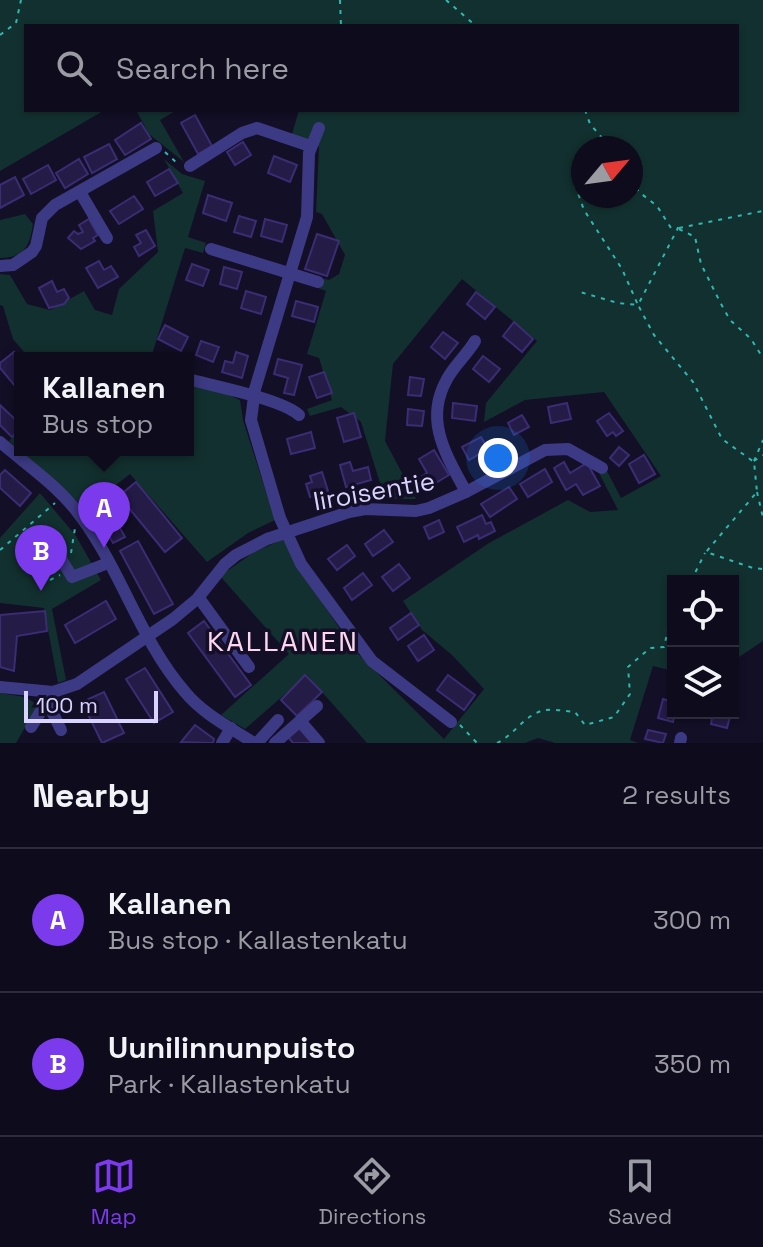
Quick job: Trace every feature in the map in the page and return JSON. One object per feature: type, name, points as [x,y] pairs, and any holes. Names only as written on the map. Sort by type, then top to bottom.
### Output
[{"type":"street","points":[[190,166],[242,133],[257,128],[310,146]]},
{"type":"street","points":[[319,128],[310,146],[307,217],[252,397],[251,420],[285,532],[301,564],[364,651],[383,671],[452,720]]},
{"type":"street","points":[[0,266],[13,265],[32,252],[42,218],[55,205],[156,148]]},
{"type":"street","points":[[80,192],[107,238]]},
{"type":"street","points":[[211,249],[318,282]]},
{"type":"street","points":[[466,492],[440,444],[436,420],[444,384],[475,341]]},
{"type":"street","points":[[194,381],[294,410],[299,415]]},
{"type":"street","points":[[0,461],[5,446]]},
{"type":"street","name":"Iiroisentie","points":[[0,687],[50,698],[77,684],[147,639],[199,598],[215,574],[236,555],[285,532],[365,509],[416,511],[443,503],[545,450],[568,449],[602,468]]},
{"type":"street","points":[[16,456],[69,502],[89,527],[147,639],[186,694],[256,743],[278,720]]},
{"type":"street","points":[[60,557],[72,577],[108,563]]},
{"type":"street","points":[[199,598],[249,667]]},
{"type":"street","points":[[31,727],[50,698]]},
{"type":"street","points":[[50,698],[61,730]]},
{"type":"street","points":[[275,743],[317,706]]},
{"type":"street","points":[[300,721],[319,743]]},
{"type":"street","points":[[222,743],[231,728]]},
{"type":"path","points":[[0,35],[16,23],[21,0]]},
{"type":"path","points":[[340,0],[341,24]]},
{"type":"path","points":[[446,0],[474,24]]},
{"type":"path","points":[[586,112],[590,124],[600,136]]},
{"type":"path","points":[[156,148],[184,167],[190,166]]},
{"type":"path","points":[[643,195],[657,206],[671,228],[763,211]]},
{"type":"path","points":[[583,208],[622,269],[654,335],[693,382],[722,439],[754,462]]},
{"type":"path","points":[[638,305],[678,228]]},
{"type":"path","points":[[678,228],[695,237],[701,264],[730,320],[751,339],[763,358]]},
{"type":"path","points":[[580,292],[618,303],[638,305]]},
{"type":"path","points":[[763,440],[754,462],[763,518]]},
{"type":"path","points":[[754,462],[763,455]]},
{"type":"path","points":[[694,575],[706,552],[757,492]]},
{"type":"path","points":[[0,550],[56,503]]},
{"type":"path","points":[[706,552],[763,569]]},
{"type":"path","points":[[497,743],[507,739],[524,721],[542,711],[575,712],[585,725],[614,717],[630,694],[628,667],[650,648],[664,647],[667,634]]},
{"type":"path","points":[[452,720],[477,743]]},
{"type":"green space","points":[[0,0],[763,0],[763,641],[739,657],[739,575],[667,575],[667,670],[653,666],[630,740],[639,743],[555,743],[538,738],[525,743],[367,743],[307,675],[245,729],[221,715],[289,654],[220,576],[254,552],[284,539],[355,651],[444,739],[484,689],[452,655],[422,630],[403,601],[489,543],[568,500],[590,512],[618,510],[599,473],[606,469],[621,498],[661,476],[604,392],[525,400],[484,422],[486,403],[537,341],[462,279],[393,364],[385,441],[416,499],[385,499],[361,422],[341,407],[310,416],[307,409],[332,400],[319,358],[307,354],[326,291],[318,288],[321,278],[329,280],[339,274],[345,255],[322,214],[316,212],[319,146],[292,134],[298,112],[739,112],[739,24],[24,24],[24,112],[102,112],[0,171]]},
{"type":"green space","points":[[137,112],[174,112],[160,120],[184,162],[149,134]]},
{"type":"green space","points":[[164,159],[182,174],[205,181],[188,237],[206,243],[203,253],[185,248],[153,352],[24,352],[13,339],[3,306],[0,305],[0,274],[10,275],[27,304],[50,310],[84,291],[95,310],[112,315],[119,289],[158,252],[153,211],[183,193]]},
{"type":"green space","points":[[25,214],[33,224],[28,244],[15,256],[0,258],[0,220]]},
{"type":"green space","points":[[194,380],[240,400],[243,420],[275,520],[248,533],[207,562],[130,474],[85,509],[26,456],[194,456]]},
{"type":"green space","points":[[40,493],[76,536],[101,580],[52,609],[66,680],[58,683],[44,608],[0,603],[0,538]]},
{"type":"green space","points":[[0,693],[25,697],[38,705],[16,743],[0,743]]},
{"type":"building","points":[[195,115],[212,146],[198,154],[181,123]]},
{"type":"building","points":[[141,123],[151,139],[125,155],[115,140]]},
{"type":"building","points":[[243,142],[251,155],[235,165],[227,152]]},
{"type":"building","points":[[109,144],[117,159],[92,173],[84,157]]},
{"type":"building","points":[[274,156],[297,165],[290,182],[268,173]]},
{"type":"building","points":[[79,159],[88,174],[65,188],[56,173]]},
{"type":"building","points":[[48,165],[56,180],[31,194],[23,179]]},
{"type":"building","points":[[169,169],[178,183],[155,196],[147,182]]},
{"type":"building","points":[[15,177],[24,195],[0,208],[0,185]]},
{"type":"building","points":[[208,195],[232,203],[226,221],[203,213]]},
{"type":"building","points":[[134,196],[143,209],[119,224],[110,211]]},
{"type":"building","points":[[239,216],[256,221],[251,237],[234,232]]},
{"type":"building","points":[[89,219],[98,235],[93,238],[95,241],[81,249],[68,238],[74,231],[78,234],[83,232],[79,225]]},
{"type":"building","points":[[265,219],[287,225],[282,242],[261,236]]},
{"type":"building","points":[[146,230],[155,246],[139,256],[134,247],[141,243],[136,235]]},
{"type":"building","points":[[317,234],[339,241],[327,276],[305,269]]},
{"type":"building","points":[[99,261],[104,270],[111,266],[118,277],[98,288],[86,268]]},
{"type":"building","points":[[192,264],[209,270],[203,286],[186,280]]},
{"type":"building","points":[[224,267],[242,272],[237,289],[220,284]]},
{"type":"building","points":[[52,281],[57,292],[64,289],[69,298],[64,304],[49,308],[39,288]]},
{"type":"building","points":[[246,291],[266,297],[261,314],[241,308]]},
{"type":"building","points":[[476,292],[495,307],[485,319],[467,304]]},
{"type":"building","points":[[296,301],[318,307],[314,322],[292,316]]},
{"type":"building","points":[[514,322],[533,339],[522,352],[503,336]]},
{"type":"building","points":[[165,325],[188,337],[181,351],[158,339]]},
{"type":"building","points":[[443,332],[458,343],[445,359],[431,347]]},
{"type":"building","points":[[201,341],[219,347],[213,362],[196,355]]},
{"type":"building","points":[[14,352],[14,385],[0,368],[0,363]]},
{"type":"building","points":[[236,352],[248,356],[242,378],[222,372],[225,361],[233,363]]},
{"type":"building","points":[[483,356],[500,369],[489,382],[473,369]]},
{"type":"building","points":[[278,359],[302,365],[294,395],[284,393],[288,378],[274,374]]},
{"type":"building","points":[[324,372],[332,393],[317,398],[309,377]]},
{"type":"building","points":[[410,377],[424,379],[421,396],[408,395]]},
{"type":"building","points":[[453,403],[477,406],[475,421],[452,418]]},
{"type":"building","points":[[567,403],[571,419],[551,423],[548,407]]},
{"type":"building","points":[[0,405],[14,418],[14,435],[12,437],[0,425]]},
{"type":"building","points":[[408,409],[424,411],[422,426],[407,425]]},
{"type":"building","points":[[354,413],[361,437],[344,442],[337,418]]},
{"type":"building","points":[[609,413],[623,431],[616,436],[613,432],[607,436],[597,421]]},
{"type":"building","points":[[522,415],[529,427],[514,435],[508,423]]},
{"type":"building","points":[[311,432],[315,448],[291,454],[287,439]]},
{"type":"building","points":[[481,437],[488,449],[469,460],[462,447]]},
{"type":"building","points":[[619,447],[629,455],[619,466],[610,458]]},
{"type":"building","points":[[434,450],[449,475],[429,487],[422,476],[427,473],[419,459]]},
{"type":"building","points":[[644,455],[655,474],[639,483],[629,464]]},
{"type":"building","points":[[350,462],[353,471],[368,467],[371,480],[346,487],[340,465]]},
{"type":"building","points":[[564,462],[570,473],[587,463],[600,486],[583,495],[576,484],[566,490],[554,468]]},
{"type":"building","points":[[545,469],[552,482],[528,497],[520,484]]},
{"type":"building","points":[[5,470],[31,493],[20,506],[0,488],[0,475]]},
{"type":"building","points":[[322,472],[328,491],[310,497],[306,484],[312,482],[310,476]]},
{"type":"building","points":[[136,482],[182,538],[165,552],[119,496]]},
{"type":"building","points":[[509,487],[517,499],[490,517],[481,504]]},
{"type":"building","points":[[109,508],[125,537],[113,543],[97,515]]},
{"type":"building","points":[[482,515],[486,524],[491,522],[495,531],[464,542],[457,527]]},
{"type":"building","points":[[439,520],[444,532],[429,539],[424,527]]},
{"type":"building","points":[[384,530],[393,542],[373,556],[365,544]]},
{"type":"building","points":[[138,541],[173,604],[154,614],[120,551]]},
{"type":"building","points":[[347,545],[355,556],[337,570],[328,559]]},
{"type":"building","points":[[399,564],[410,578],[393,591],[382,577]]},
{"type":"building","points":[[363,573],[372,585],[352,600],[344,588]]},
{"type":"building","points":[[106,601],[116,619],[75,643],[65,625]]},
{"type":"building","points":[[45,611],[47,631],[17,636],[14,671],[0,667],[0,615]]},
{"type":"building","points":[[411,613],[419,625],[398,640],[390,628]]},
{"type":"building","points":[[204,621],[251,685],[235,697],[188,633]]},
{"type":"building","points":[[424,635],[434,650],[418,661],[408,646]]},
{"type":"building","points":[[145,668],[173,712],[154,723],[126,679]]},
{"type":"building","points":[[305,675],[322,692],[297,716],[281,700]]},
{"type":"building","points":[[448,675],[475,695],[464,710],[437,690]]},
{"type":"building","points":[[104,692],[124,733],[102,743],[82,702]]},
{"type":"building","points":[[663,699],[667,700],[667,719],[674,719],[673,722],[658,718]]},
{"type":"building","points":[[712,719],[729,719],[727,728],[711,724]]},
{"type":"building","points":[[195,725],[214,739],[213,743],[181,742]]},
{"type":"building","points":[[299,728],[312,743],[293,743],[288,737]]},
{"type":"building","points":[[648,730],[666,734],[663,743],[645,739]]},
{"type":"place","name":"Kallanen","points":[[104,548]]},
{"type":"place","name":"Uunilinnunpuisto","points":[[41,591]]},
{"type":"district","name":"KALLANEN","points":[[283,641]]}]
